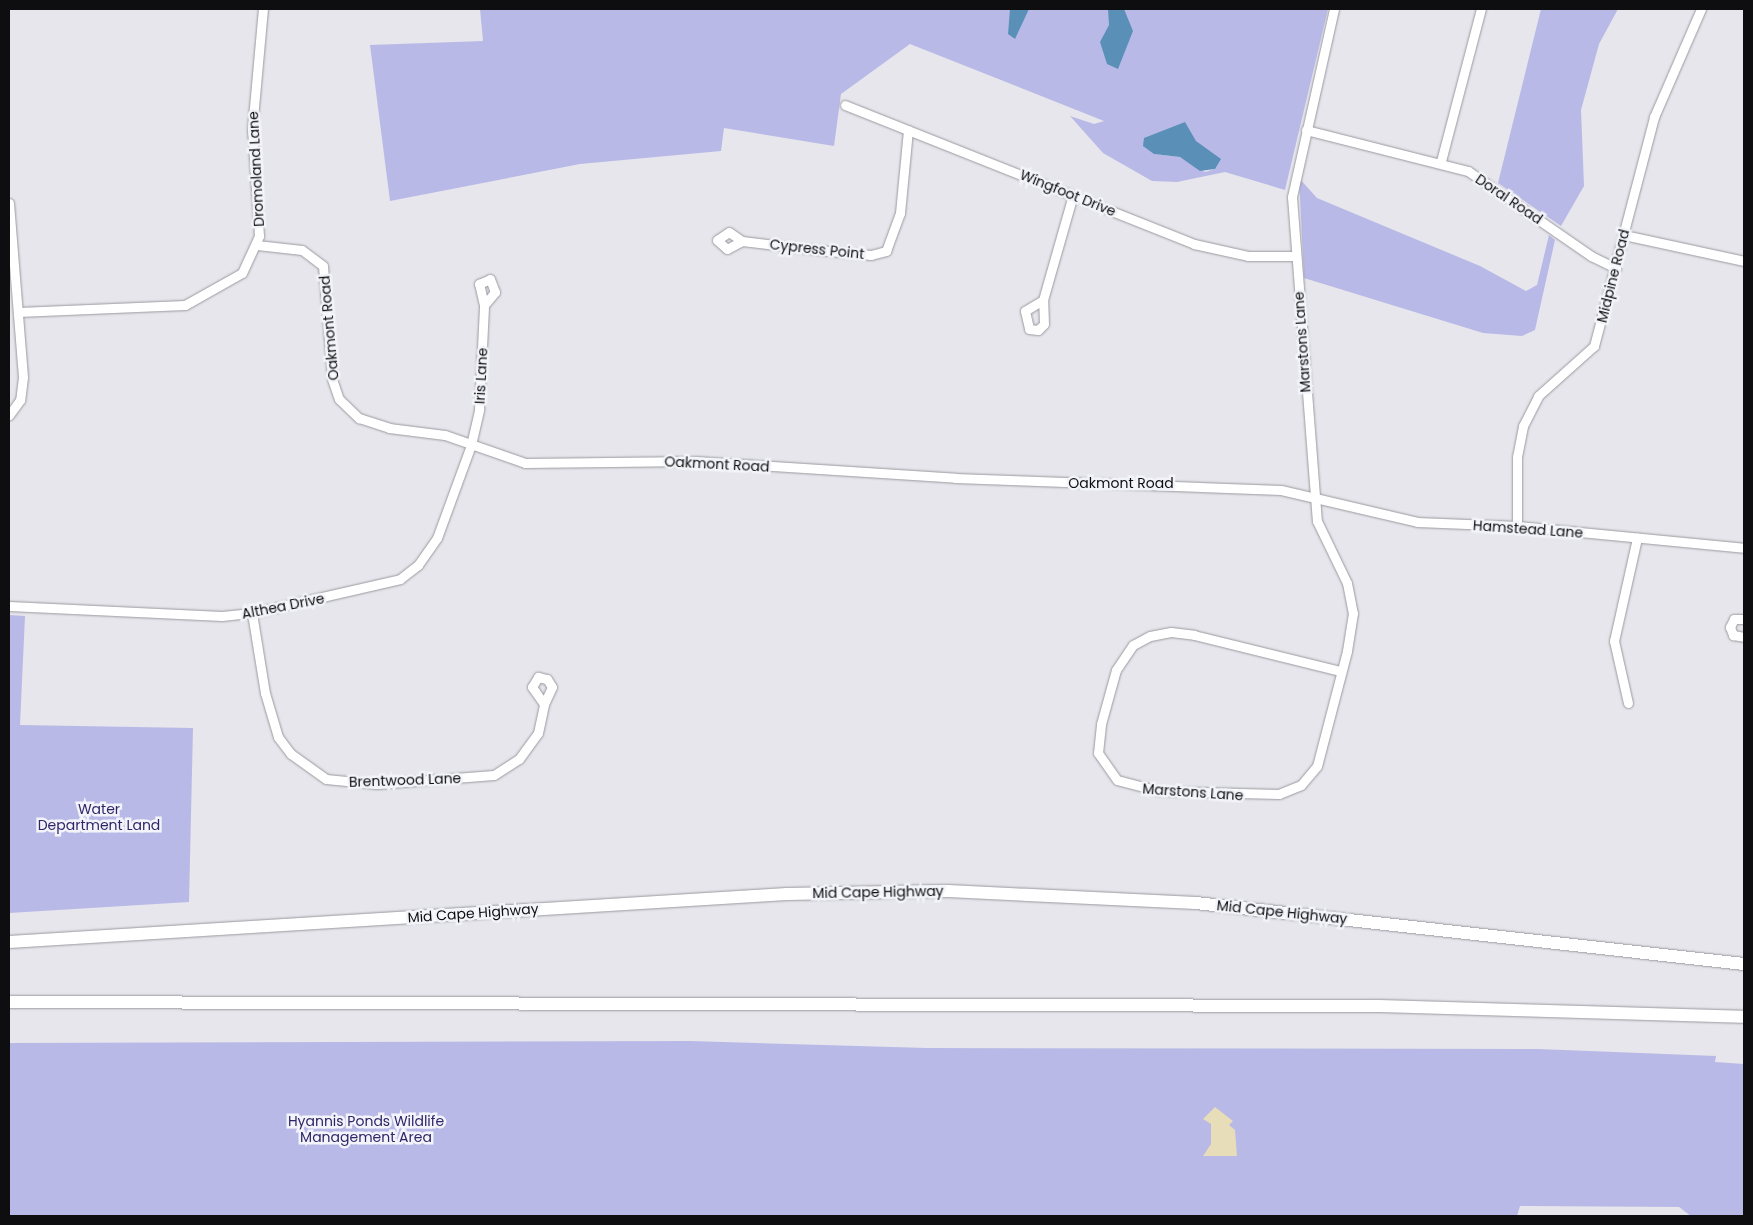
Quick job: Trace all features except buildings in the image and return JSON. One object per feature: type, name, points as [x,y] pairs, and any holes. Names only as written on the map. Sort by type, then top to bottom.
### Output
[{"type":"highway","name":"Mid Cape Highway","points":[[9,942],[777,894],[948,891],[1196,903],[1744,964]]},
{"type":"highway","points":[[9,1002],[1386,1006],[1744,1017]]},
{"type":"street","name":"Dromoland Lane","points":[[18,312],[185,305],[242,273],[257,245],[252,129],[263,9]]},
{"type":"street","name":"Marstons Lane","points":[[1334,9],[1292,197],[1315,495],[1320,532],[1351,593],[1352,626],[1341,671],[1317,766],[1290,792],[1250,795],[1143,790],[1117,780],[1098,753],[1101,724],[1116,670],[1134,645],[1150,636],[1171,632],[1194,634],[1341,671]]},
{"type":"street","points":[[1442,161],[1481,9]]},
{"type":"street","name":"Midpine Road","points":[[1517,526],[1517,457],[1526,416],[1547,387],[1594,346],[1616,268],[1654,117],[1702,9]]},
{"type":"street","name":"Wingfoot Drive","points":[[845,105],[1205,247],[1248,256],[1296,256]]},
{"type":"street","name":"Cypress Point","points":[[742,241],[842,253],[886,251],[900,213],[908,130]]},
{"type":"street","name":"Doral Road","points":[[1306,130],[1442,161],[1493,185],[1591,256],[1616,268]]},
{"type":"street","points":[[1043,300],[1073,195]]},
{"type":"street","points":[[9,203],[22,385],[20,400],[9,415]]},
{"type":"street","points":[[1624,235],[1744,262]]},
{"type":"street","name":"Oakmont Road","points":[[257,245],[302,250],[323,266],[332,378],[349,410],[371,423],[445,434],[471,445],[540,464],[695,461],[986,480],[1182,483],[1315,495]]},
{"type":"street","name":"Iris Lane","points":[[471,445],[479,409],[484,306]]},
{"type":"street","name":"Althea Drive","points":[[9,606],[138,614],[252,613],[376,587],[409,572],[442,528],[471,445]]},
{"type":"street","name":"Hamstead Lane","points":[[1315,495],[1417,522],[1517,526],[1744,548]]},
{"type":"street","points":[[1628,703],[1614,641],[1637,538]]},
{"type":"street","name":"Brentwood Lane","points":[[252,613],[265,693],[278,737],[291,754],[326,779],[377,784],[494,775],[528,750],[539,728],[544,704]]},
{"type":"street","points":[[1744,615],[1734,619],[1730,627],[1736,636],[1744,637]]},
{"type":"green space","points":[[480,9],[1328,9],[1285,190],[1225,172],[1177,182],[1152,181],[1103,153],[1070,116],[1094,124],[1104,121],[910,44],[841,94],[834,146],[724,128],[721,151],[580,164],[390,201],[370,45],[483,41]],"holes":[[[1144,138],[1215,169],[1205,172],[1180,157],[1154,154]]]},
{"type":"green space","points":[[1541,9],[1618,9],[1599,44],[1581,110],[1584,186],[1561,226],[1498,183]]},
{"type":"green space","points":[[1299,178],[1317,198],[1480,266],[1526,291],[1537,285],[1549,235],[1555,240],[1535,330],[1522,336],[1483,333],[1304,278]]},
{"type":"green space","name":"Water Department Land","points":[[9,615],[25,616],[20,725],[193,728],[189,902],[9,913]]},
{"type":"green space","name":"Hyannis Ponds Wildlife Management Area","points":[[690,1041],[927,1048],[1538,1049],[1716,1056],[1715,1062],[1744,1064],[1744,1216],[1691,1216],[1679,1207],[1520,1206],[1517,1216],[9,1216],[9,1043]]},
{"type":"sand","points":[[1215,1107],[1233,1121],[1229,1125],[1235,1130],[1237,1156],[1203,1156],[1211,1144],[1211,1124],[1203,1119]]},
{"type":"shaded area","points":[[1010,9],[1029,9],[1015,39],[1008,34]]},
{"type":"shaded area","points":[[1108,9],[1124,9],[1133,31],[1118,69],[1107,64],[1100,42],[1109,25]]},
{"type":"shaded area","points":[[1185,122],[1196,141],[1221,159],[1215,169],[1200,171],[1180,157],[1154,154],[1143,146],[1144,138]]}]
